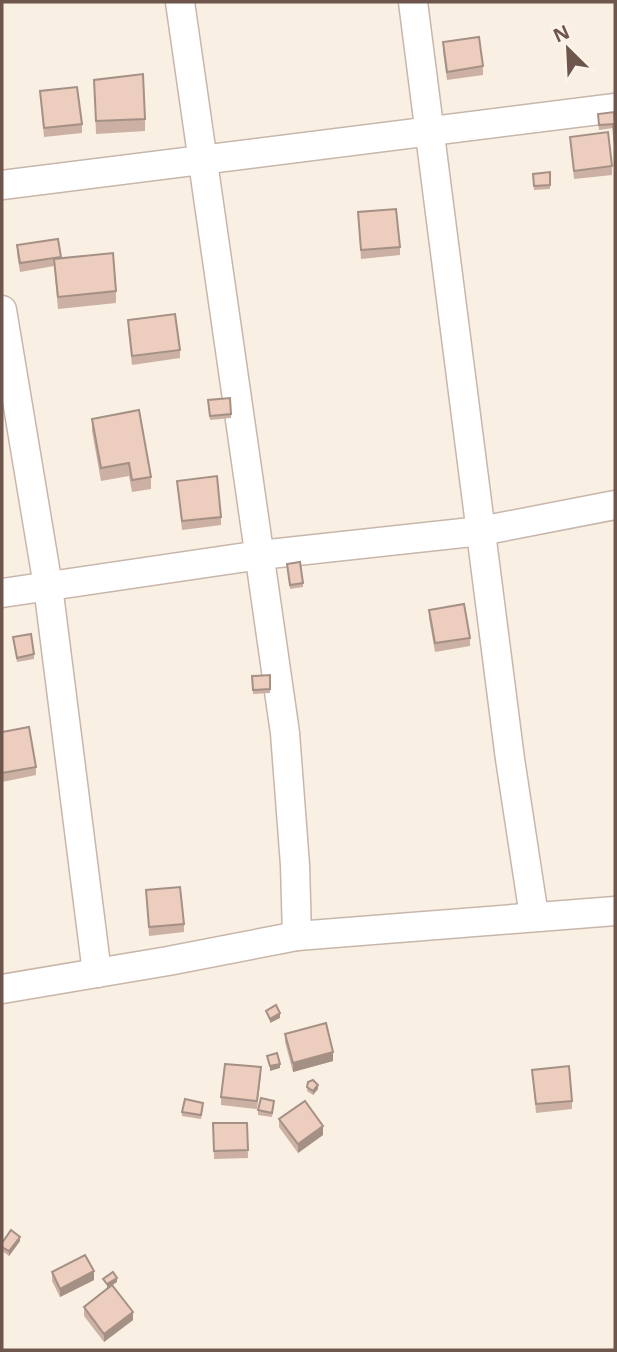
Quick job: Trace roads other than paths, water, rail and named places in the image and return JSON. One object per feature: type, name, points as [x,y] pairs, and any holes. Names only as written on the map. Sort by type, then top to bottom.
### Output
[{"type":"street","points":[[180,2],[285,733],[295,865],[297,936]]},
{"type":"street","points":[[413,2],[510,759],[534,916]]},
{"type":"street","points":[[2,185],[615,108]]},
{"type":"street","points":[[2,310],[48,586],[97,973]]},
{"type":"street","points":[[2,593],[260,555],[481,531],[615,505]]},
{"type":"street","points":[[2,989],[297,936],[615,911]]}]
